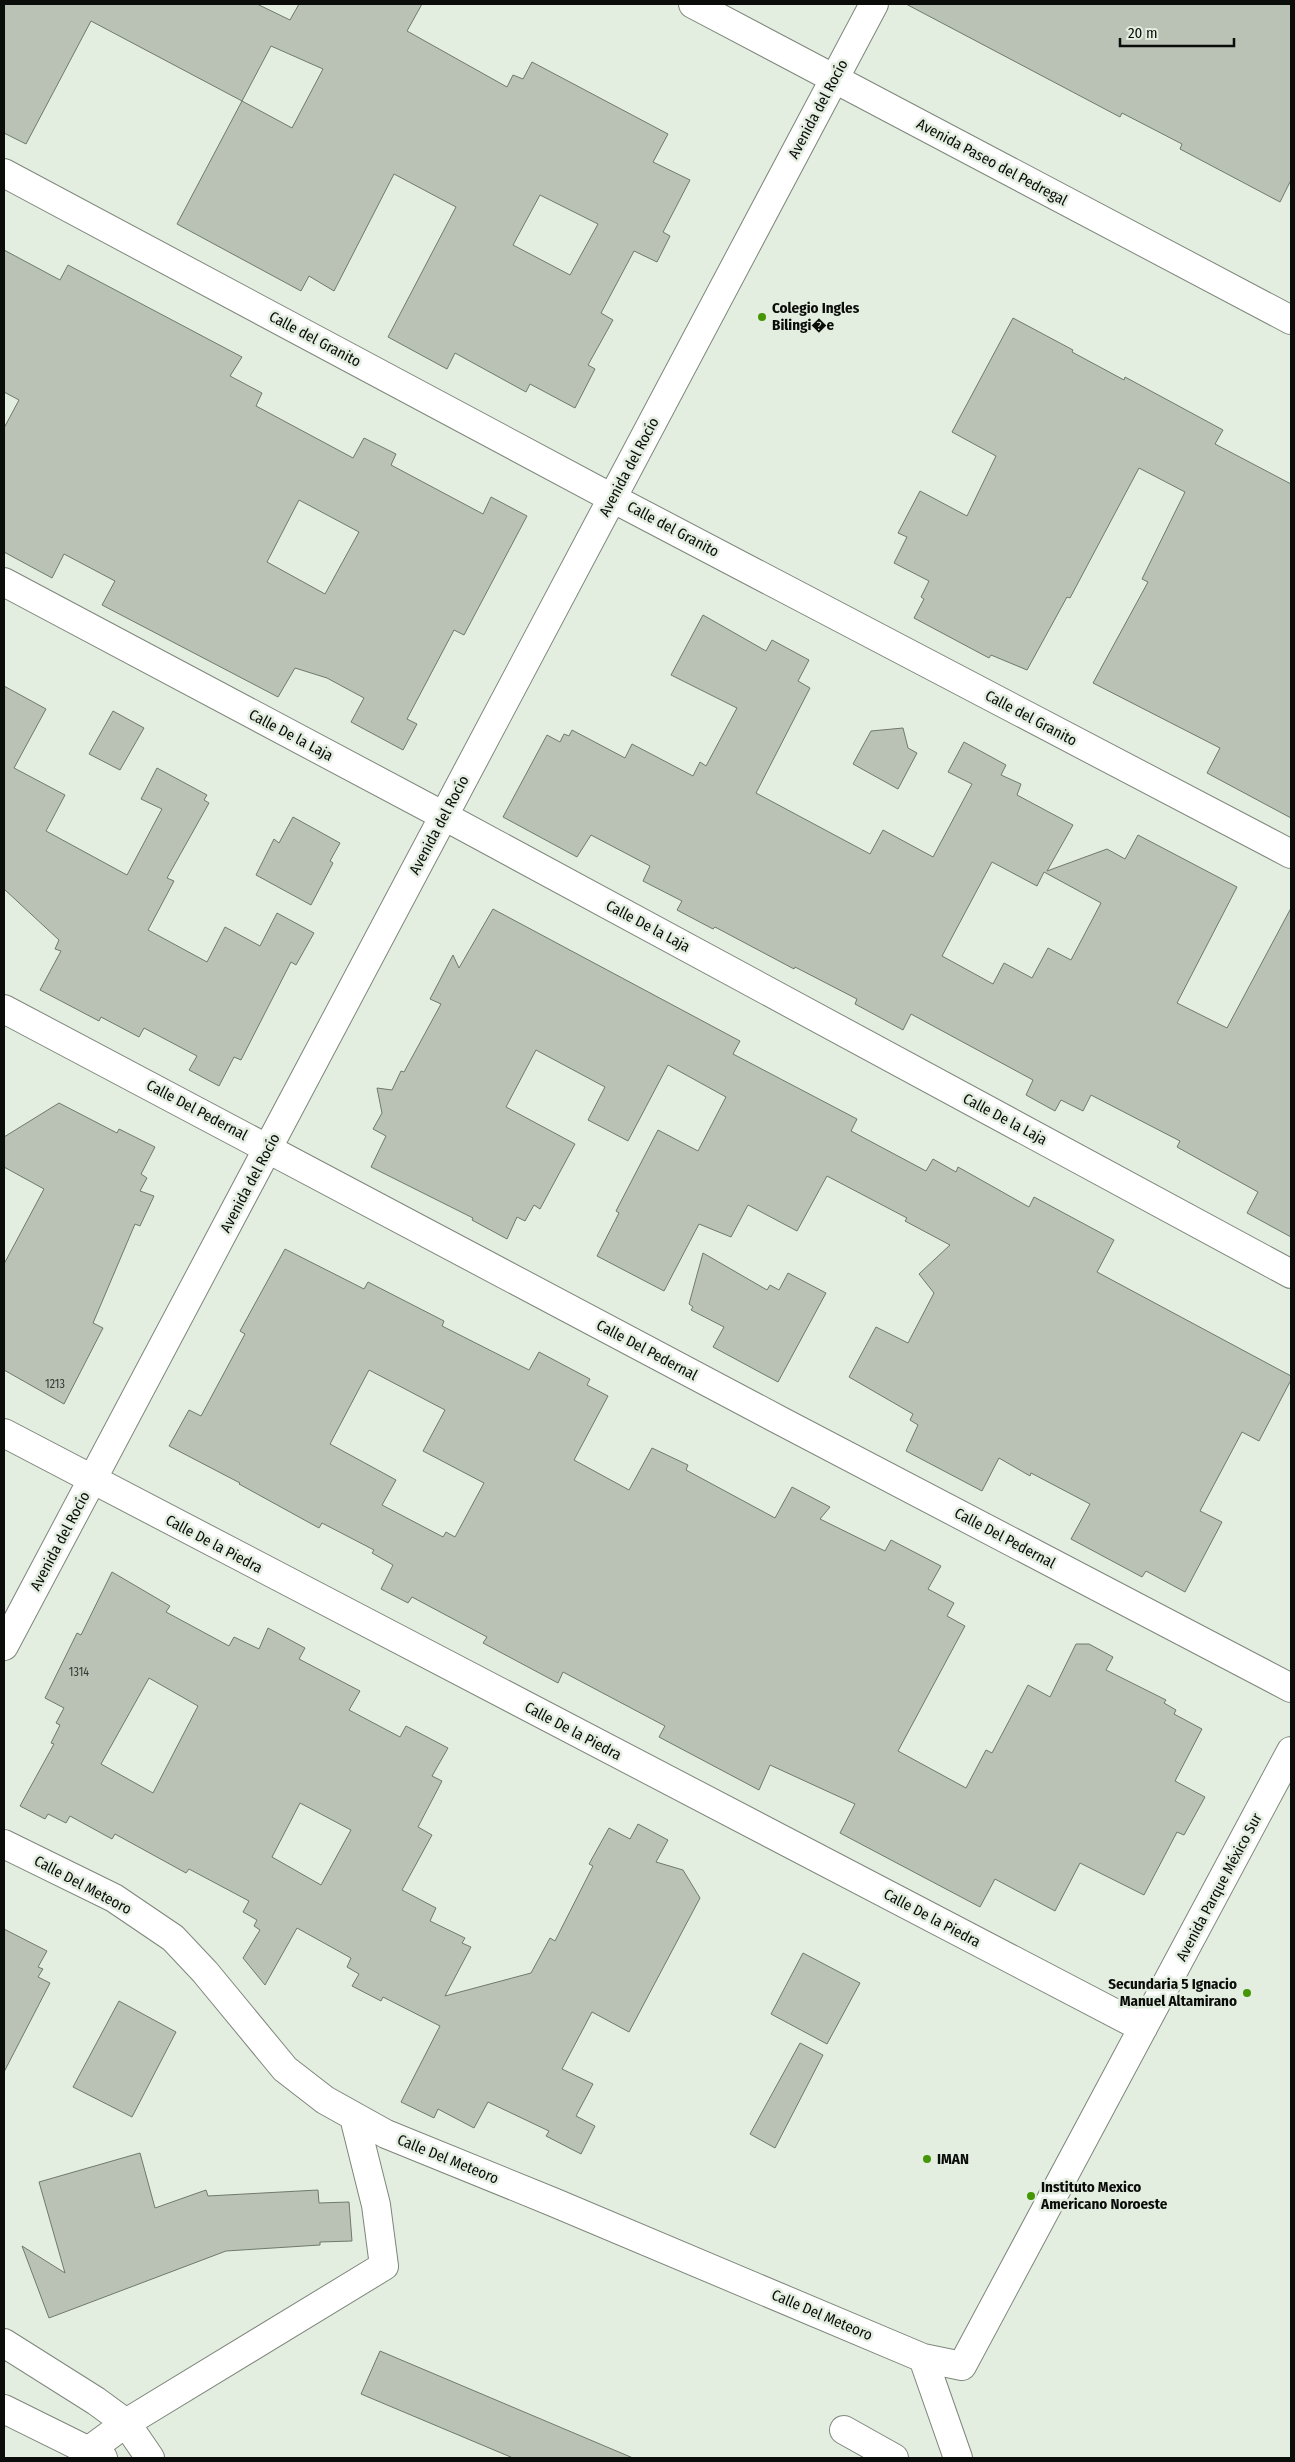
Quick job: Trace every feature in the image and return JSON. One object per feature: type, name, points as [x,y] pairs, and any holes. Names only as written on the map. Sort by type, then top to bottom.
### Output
[{"type":"main road","name":"Avenida Paseo del Pedregal","points":[[693,4],[1291,320]]},
{"type":"main road","name":"Avenida del Rocío","points":[[4,1646],[874,4]]},
{"type":"main road","name":"Calle del Granito","points":[[4,173],[612,498],[1291,854]]},
{"type":"main road","name":"Calle De la Laja","points":[[4,582],[444,816],[1291,1274]]},
{"type":"main road","name":"Calle Del Pedernal","points":[[4,1008],[781,1421],[1291,1688]]},
{"type":"main road","name":"Calle De la Piedra","points":[[4,1433],[1143,2028]]},
{"type":"main road","name":"Avenida Parque México Sur","points":[[962,2366],[1291,1751]]},
{"type":"main road","name":"Calle Del Meteoro","points":[[4,1844],[114,1898],[174,1938],[205,1972],[285,2069],[325,2100],[386,2134],[562,2205],[923,2358],[962,2366]]},
{"type":"main road","points":[[4,2409],[95,2455],[126,2423],[384,2266],[376,2205],[354,2116]]},
{"type":"main road","points":[[4,2342],[96,2401],[126,2423],[150,2458]]},
{"type":"main road","points":[[923,2358],[958,2458]]},
{"type":"main road","points":[[844,2430],[894,2458]]},
{"type":"building","points":[[4,4],[257,4],[290,20],[299,4],[422,4],[407,31],[507,87],[513,75],[523,79],[532,62],[668,134],[653,162],[690,180],[663,232],[670,236],[657,262],[634,251],[601,313],[613,320],[588,365],[595,369],[575,408],[530,384],[526,392],[455,353],[447,369],[388,337],[456,207],[394,174],[334,291],[309,276],[301,291],[177,224],[242,101],[91,21],[26,144],[4,133]],"holes":[[[271,46],[323,69],[292,128],[242,101]],[[540,195],[598,224],[570,275],[513,245]]]},
{"type":"building","points":[[906,4],[1291,4],[1291,180],[1280,202],[1180,149],[1182,144],[1122,113],[1120,117]]},
{"type":"building","points":[[4,250],[60,280],[68,265],[242,357],[230,376],[262,393],[256,406],[353,458],[364,438],[396,454],[391,465],[483,514],[491,497],[527,516],[464,635],[454,630],[407,719],[417,724],[403,750],[351,722],[364,698],[327,678],[295,668],[278,697],[102,605],[115,581],[64,554],[52,578],[4,552],[4,428],[19,400],[4,392]],"holes":[[[299,500],[359,532],[325,594],[267,562]]]},
{"type":"building","points":[[1013,318],[1124,380],[1125,377],[1223,430],[1215,444],[1291,484],[1291,818],[1207,773],[1220,748],[1093,683],[1148,582],[1142,579],[1185,492],[1139,468],[1070,598],[1067,597],[1027,670],[991,655],[989,658],[914,618],[924,599],[921,597],[929,581],[894,563],[907,537],[898,533],[920,491],[967,516],[996,456],[952,432]]},
{"type":"building","points":[[703,615],[766,651],[772,640],[809,660],[798,681],[810,688],[756,793],[870,854],[883,830],[933,857],[972,784],[948,772],[964,742],[1006,765],[1001,775],[1021,784],[1017,795],[1073,825],[1047,871],[1107,849],[1125,859],[1138,835],[1237,887],[1177,1003],[1227,1028],[1291,908],[1291,1237],[1247,1213],[1258,1192],[1177,1147],[1180,1141],[1091,1095],[1083,1111],[1061,1100],[1055,1111],[1026,1095],[1033,1080],[911,1014],[903,1030],[855,1004],[857,999],[795,967],[794,969],[715,927],[713,929],[677,910],[682,901],[643,881],[650,866],[591,835],[577,857],[503,817],[547,735],[560,742],[564,734],[569,736],[572,730],[625,758],[632,744],[693,776],[700,762],[706,766],[737,708],[671,675]],"holes":[[[992,862],[1037,886],[1044,872],[1101,903],[1071,960],[1048,948],[1032,978],[1004,963],[993,984],[942,956]]]},
{"type":"building","points":[[4,686],[46,709],[14,768],[65,795],[46,831],[127,875],[162,809],[141,799],[157,768],[207,795],[204,800],[209,803],[167,878],[174,881],[148,930],[207,962],[225,927],[260,946],[277,913],[314,933],[296,965],[291,962],[241,1060],[234,1057],[219,1086],[189,1070],[197,1056],[144,1028],[139,1037],[101,1017],[99,1021],[40,990],[61,951],[55,949],[59,940],[4,889]]},
{"type":"building","points":[[113,711],[144,728],[120,770],[89,754]]},
{"type":"building","points":[[903,728],[908,748],[917,753],[898,789],[853,764],[871,731]]},
{"type":"building","points":[[293,817],[340,843],[330,861],[333,863],[311,905],[256,875],[274,839],[279,843]]},
{"type":"building","points":[[493,909],[740,1041],[733,1054],[857,1119],[851,1131],[926,1171],[933,1159],[956,1172],[958,1167],[1029,1207],[1034,1197],[1114,1240],[1097,1272],[1291,1376],[1291,1380],[1259,1441],[1242,1432],[1200,1511],[1222,1522],[1185,1592],[1146,1571],[1142,1577],[1071,1539],[1090,1504],[1031,1473],[1030,1476],[999,1458],[982,1491],[906,1451],[918,1425],[910,1420],[913,1414],[849,1377],[876,1327],[908,1343],[934,1293],[919,1274],[950,1245],[905,1221],[907,1218],[827,1176],[797,1231],[748,1205],[731,1237],[699,1224],[664,1291],[597,1256],[619,1213],[616,1211],[658,1130],[698,1151],[726,1097],[668,1065],[628,1141],[588,1120],[605,1087],[536,1050],[506,1107],[575,1144],[540,1209],[534,1205],[525,1221],[517,1217],[507,1239],[472,1220],[473,1218],[371,1167],[386,1136],[373,1129],[382,1113],[377,1088],[392,1090],[401,1071],[404,1072],[441,1004],[430,999],[453,955],[459,968]]},
{"type":"building","points":[[59,1103],[117,1133],[119,1129],[155,1147],[141,1174],[147,1178],[140,1191],[154,1196],[140,1226],[135,1224],[93,1323],[103,1328],[64,1404],[4,1370],[4,1264],[44,1189],[4,1167],[4,1137]]},
{"type":"building","points":[[285,1249],[364,1289],[368,1282],[444,1321],[442,1326],[529,1370],[539,1352],[590,1379],[587,1385],[608,1396],[574,1460],[629,1490],[652,1448],[688,1465],[686,1470],[775,1518],[792,1487],[830,1507],[820,1519],[885,1551],[891,1540],[941,1566],[928,1589],[954,1603],[947,1616],[965,1626],[898,1751],[966,1788],[986,1750],[992,1753],[1028,1685],[1050,1697],[1076,1644],[1089,1644],[1113,1657],[1106,1670],[1166,1700],[1164,1703],[1176,1710],[1174,1714],[1202,1729],[1175,1781],[1205,1797],[1184,1835],[1177,1832],[1144,1895],[1080,1863],[1055,1911],[995,1879],[980,1907],[840,1833],[855,1804],[770,1765],[759,1790],[659,1737],[665,1726],[563,1672],[558,1683],[483,1643],[487,1637],[412,1597],[408,1603],[381,1589],[393,1565],[372,1553],[374,1550],[322,1523],[319,1528],[240,1483],[169,1446],[189,1410],[201,1416],[245,1334],[240,1331]],"holes":[[[369,1370],[445,1410],[423,1451],[484,1483],[455,1537],[446,1532],[443,1537],[382,1505],[396,1480],[330,1444]]]},
{"type":"building","points":[[703,1253],[767,1290],[770,1285],[779,1290],[788,1273],[826,1293],[778,1382],[713,1347],[724,1327],[691,1310],[693,1307],[689,1304]]},
{"type":"building","points":[[112,1572],[170,1606],[166,1612],[229,1646],[234,1637],[259,1649],[268,1628],[305,1648],[299,1659],[360,1691],[349,1710],[400,1737],[406,1726],[448,1748],[432,1776],[442,1781],[418,1827],[432,1835],[402,1890],[436,1908],[430,1921],[465,1938],[462,1943],[471,1947],[445,1996],[531,1973],[550,1938],[555,1941],[593,1866],[589,1864],[609,1828],[630,1839],[638,1824],[668,1840],[656,1862],[683,1870],[700,1898],[629,2032],[592,2012],[562,2069],[593,2084],[576,2116],[595,2126],[581,2154],[546,2136],[549,2131],[488,2102],[474,2128],[438,2109],[434,2118],[401,2102],[440,2026],[383,1997],[381,2001],[352,1986],[359,1974],[347,1967],[351,1958],[297,1928],[265,1985],[243,1958],[260,1930],[254,1926],[257,1920],[243,1912],[249,1901],[189,1869],[186,1873],[115,1834],[112,1839],[70,1816],[66,1823],[48,1814],[45,1819],[20,1806],[54,1744],[51,1743],[60,1725],[56,1723],[64,1708],[45,1698],[77,1633],[81,1635]],"holes":[[[149,1678],[198,1706],[153,1793],[101,1764]],[[300,1803],[351,1830],[321,1885],[272,1857]]]},
{"type":"building","points":[[4,1929],[47,1951],[38,1967],[43,1969],[38,1977],[50,1983],[4,2072]]},
{"type":"building","points":[[803,1953],[860,1983],[827,2044],[771,2014]]},
{"type":"building","points":[[119,2001],[176,2032],[132,2117],[73,2087]]},
{"type":"building","points":[[800,2043],[823,2055],[775,2148],[750,2134]]},
{"type":"building","points":[[140,2153],[155,2208],[206,2190],[208,2196],[318,2190],[319,2203],[349,2202],[352,2241],[320,2242],[320,2245],[226,2251],[49,2318],[22,2246],[65,2273],[39,2182]]},
{"type":"building","points":[[380,2351],[633,2458],[513,2458],[361,2394]]},
{"type":"place","name":"Colegio Ingles Bilingi�e","points":[[762,317]]},
{"type":"place","name":"Secundaria 5 Ignacio Manuel Altamirano","points":[[1247,1993]]},
{"type":"place","name":"IMAN","points":[[927,2159]]},
{"type":"place","name":"Instituto Mexico Americano Noroeste","points":[[1031,2196]]}]
